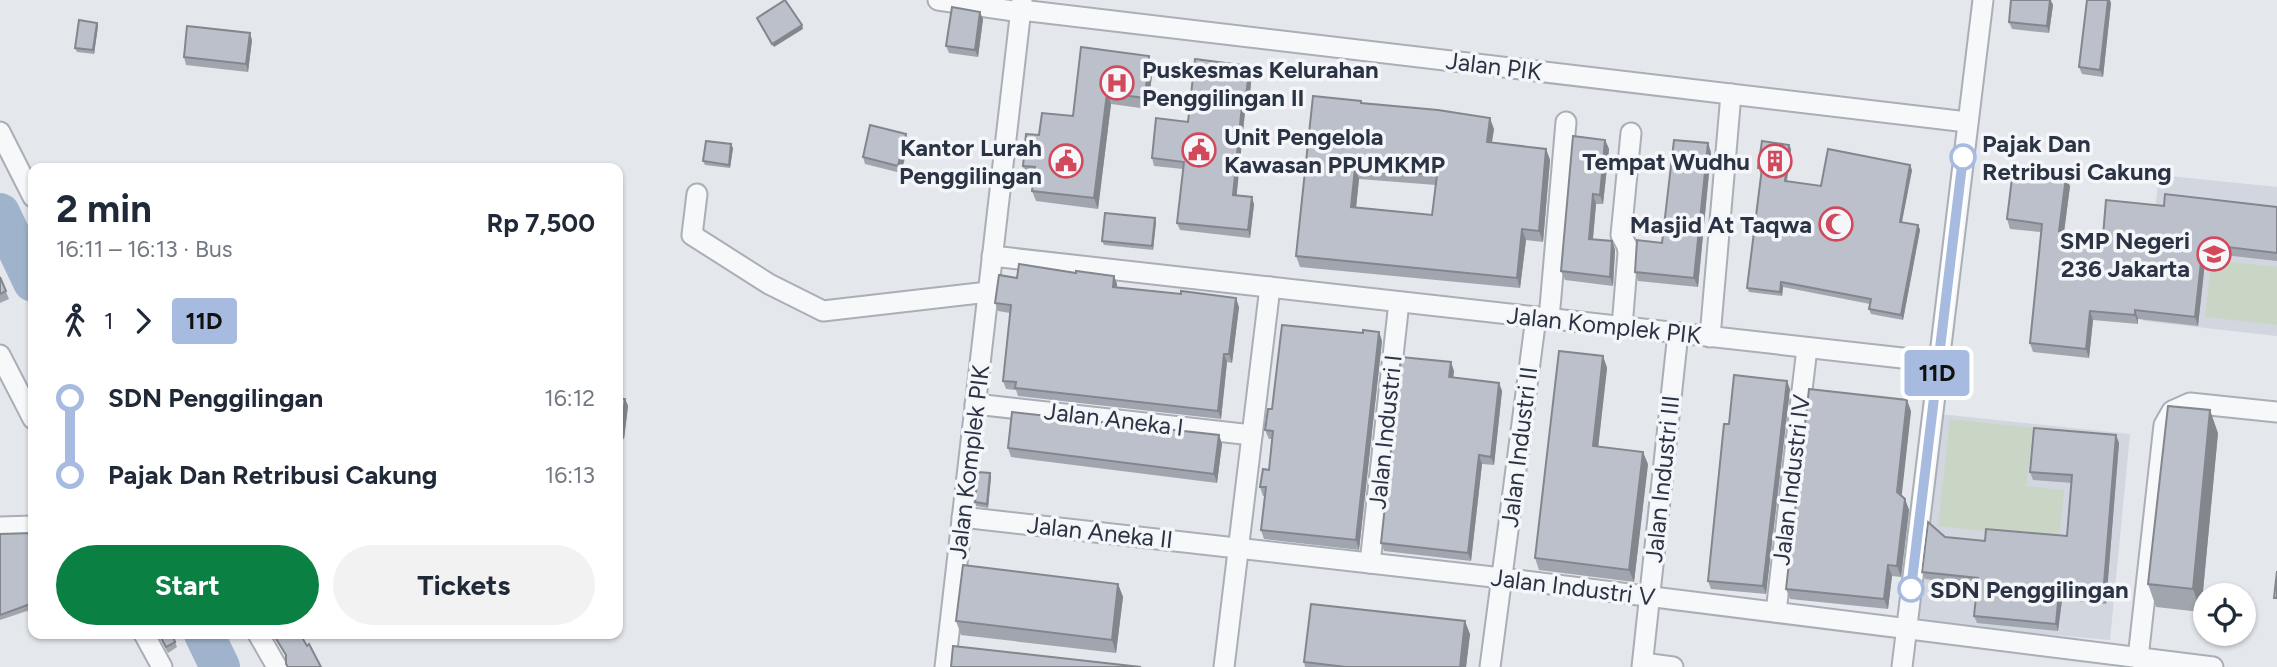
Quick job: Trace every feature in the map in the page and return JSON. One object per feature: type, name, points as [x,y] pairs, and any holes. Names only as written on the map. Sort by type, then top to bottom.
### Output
[{"type":"street","name":"Jalan PIK","points":[[939,0],[1021,7],[1967,122]]},
{"type":"street","points":[[1902,667],[1983,0]]},
{"type":"street","name":"Jalan Komplek PIK","points":[[945,667],[956,647],[962,517],[1021,7]]},
{"type":"street","points":[[1710,337],[1731,94]]},
{"type":"street","name":"Jalan Industri II","points":[[1502,578],[1542,318],[1566,122]]},
{"type":"street","points":[[0,132],[28,187]]},
{"type":"street","points":[[1622,327],[1628,253],[1621,235],[1631,133]]},
{"type":"street","points":[[697,194],[692,235],[769,284],[824,312],[988,292]]},
{"type":"street","name":"Jalan Komplek PIK","points":[[992,256],[1938,362]]},
{"type":"street","points":[[1224,667],[1269,287]]},
{"type":"street","name":"Jalan Industri I","points":[[1370,563],[1399,302]]},
{"type":"street","name":"Jalan Industri III","points":[[1642,665],[1678,333]]},
{"type":"street","name":"Jalan Industri IV","points":[[1776,612],[1807,348]]},
{"type":"street","points":[[0,355],[28,409]]},
{"type":"street","points":[[2138,657],[2164,425],[2172,411],[2190,403],[2277,412]]},
{"type":"street","name":"Jalan Aneka I","points":[[975,404],[1252,435]]},
{"type":"street","name":"Jalan Aneka II","points":[[962,517],[1238,547]]},
{"type":"street","points":[[0,527],[28,526]]},
{"type":"street","name":"Jalan Industri V","points":[[1238,547],[2213,667]]},
{"type":"street","points":[[1490,667],[1502,578]]},
{"type":"street","points":[[147,639],[162,667]]},
{"type":"street","points":[[261,639],[277,667]]},
{"type":"street","points":[[1642,665],[1673,667]]},
{"type":"shaded area","name":"SMP Negeri 236 Jakarta","points":[[2159,175],[2277,187],[2277,336],[2143,321]]},
{"type":"shaded area","points":[[1930,413],[2130,434],[2110,640],[1909,622]]},
{"type":"green space","points":[[2211,260],[2277,267],[2277,325],[2205,317]]},
{"type":"green space","points":[[1950,419],[2033,428],[2026,486],[2064,490],[2059,539],[1938,526]]},
{"type":"building","points":[[785,0],[802,25],[772,44],[757,18]]},
{"type":"building","points":[[2011,0],[2050,0],[2047,26],[2009,22]]},
{"type":"building","points":[[2087,0],[2108,0],[2100,70],[2079,67]]},
{"type":"building","points":[[952,7],[980,12],[975,50],[946,46]]},
{"type":"building","points":[[79,20],[97,23],[93,50],[75,48]]},
{"type":"building","points":[[187,26],[250,33],[246,64],[184,57]]},
{"type":"building","points":[[1081,47],[1149,56],[1145,98],[1107,93],[1094,198],[1032,191],[1035,167],[1023,166],[1026,134],[1039,135],[1042,113],[1073,116]]},
{"type":"building","name":"Unit Pengelola Kawasan PPUMKMP","points":[[1195,59],[1250,66],[1246,95],[1243,95],[1233,195],[1252,197],[1248,230],[1177,223],[1184,162],[1152,158],[1156,118],[1188,122]]},
{"type":"building","points":[[1313,96],[1490,118],[1487,142],[1546,149],[1539,231],[1522,229],[1517,278],[1296,256]],"holes":[[[1355,168],[1437,175],[1432,215],[1351,207]]]},
{"type":"building","points":[[870,125],[906,134],[898,166],[863,157]]},
{"type":"building","points":[[1573,136],[1605,140],[1600,195],[1593,194],[1589,239],[1612,241],[1610,277],[1561,271]]},
{"type":"building","points":[[1674,140],[1708,143],[1694,278],[1635,272],[1637,240],[1662,243]]},
{"type":"building","points":[[706,141],[731,144],[729,165],[703,161]]},
{"type":"building","points":[[1762,141],[1789,145],[1785,181],[1821,186],[1828,149],[1910,165],[1900,222],[1918,225],[1901,315],[1869,309],[1871,299],[1781,282],[1780,292],[1747,288],[1762,168],[1758,168]]},
{"type":"building","points":[[2013,170],[2066,177],[2059,231],[2103,236],[2106,200],[2164,206],[2165,194],[2277,207],[2277,253],[2203,244],[2195,317],[2135,310],[2135,315],[2090,311],[2086,349],[2030,343],[2042,224],[2007,219]]},
{"type":"building","points":[[1105,213],[1155,218],[1152,246],[1102,241]]},
{"type":"building","points":[[1019,264],[1114,276],[1113,287],[1236,298],[1229,354],[1224,354],[1218,411],[1015,388],[1016,382],[1003,381],[1011,305],[995,303],[999,275],[1017,278]]},
{"type":"building","points":[[0,277],[6,291],[0,294]]},
{"type":"building","points":[[1282,325],[1363,333],[1363,330],[1379,332],[1356,540],[1261,530],[1266,487],[1260,487],[1263,469],[1269,470],[1273,431],[1265,430],[1268,409],[1272,409]]},
{"type":"building","points":[[1559,351],[1603,356],[1593,446],[1643,452],[1629,570],[1535,558]]},
{"type":"building","points":[[1401,357],[1451,362],[1449,377],[1499,383],[1491,457],[1479,455],[1468,553],[1381,543]]},
{"type":"building","points":[[1734,375],[1787,381],[1763,586],[1708,581],[1724,424],[1729,424]]},
{"type":"building","points":[[1809,389],[1907,400],[1897,492],[1905,499],[1897,566],[1888,565],[1884,599],[1786,589]]},
{"type":"building","points":[[2168,406],[2210,410],[2193,589],[2148,584]]},
{"type":"building","points":[[1012,412],[1219,435],[1214,474],[1008,448]]},
{"type":"building","points":[[2034,428],[2116,435],[2103,596],[2059,592],[2056,624],[1974,616],[1978,578],[1922,572],[1928,522],[1945,537],[1985,541],[1986,529],[2067,536],[2072,475],[2030,472]]},
{"type":"building","points":[[978,472],[990,473],[987,504],[975,502]]},
{"type":"building","points":[[28,533],[28,605],[0,615],[0,534]]},
{"type":"building","points":[[963,565],[1118,584],[1112,640],[956,621]]},
{"type":"building","points":[[2277,571],[2277,598],[2274,598]]},
{"type":"building","points":[[1311,604],[1465,621],[1460,667],[1346,667],[1304,662]]},
{"type":"building","points":[[162,639],[174,639],[175,642],[166,647]]},
{"type":"building","points":[[276,639],[303,639],[307,646],[309,644],[321,667],[288,667],[286,655]]},
{"type":"building","points":[[953,646],[1141,667],[951,667]]},
{"type":"waterway","points":[[0,213],[28,272]]},
{"type":"waterway","points":[[206,639],[220,667]]},
{"type":"bus line","name":"11D","points":[[1911,589],[1963,157]]},
{"type":"place","name":"Puskesmas Kelurahan Penggilingan II","points":[[1117,83]]},
{"type":"place","name":"Unit Pengelola Kawasan PPUMKMP","points":[[1199,150]]},
{"type":"place","name":"Pajak Dan Retribusi Cakung","points":[[1963,157]]},
{"type":"place","name":"Kantor Lurah Penggilingan","points":[[1066,161]]},
{"type":"place","name":"Tempat Wudhu","points":[[1775,161]]},
{"type":"place","name":"Masjid At Taqwa","points":[[1836,224]]},
{"type":"place","name":"SMP Negeri 236 Jakarta","points":[[2214,254]]},
{"type":"place","name":"SDN Penggilingan","points":[[1911,589]]}]
